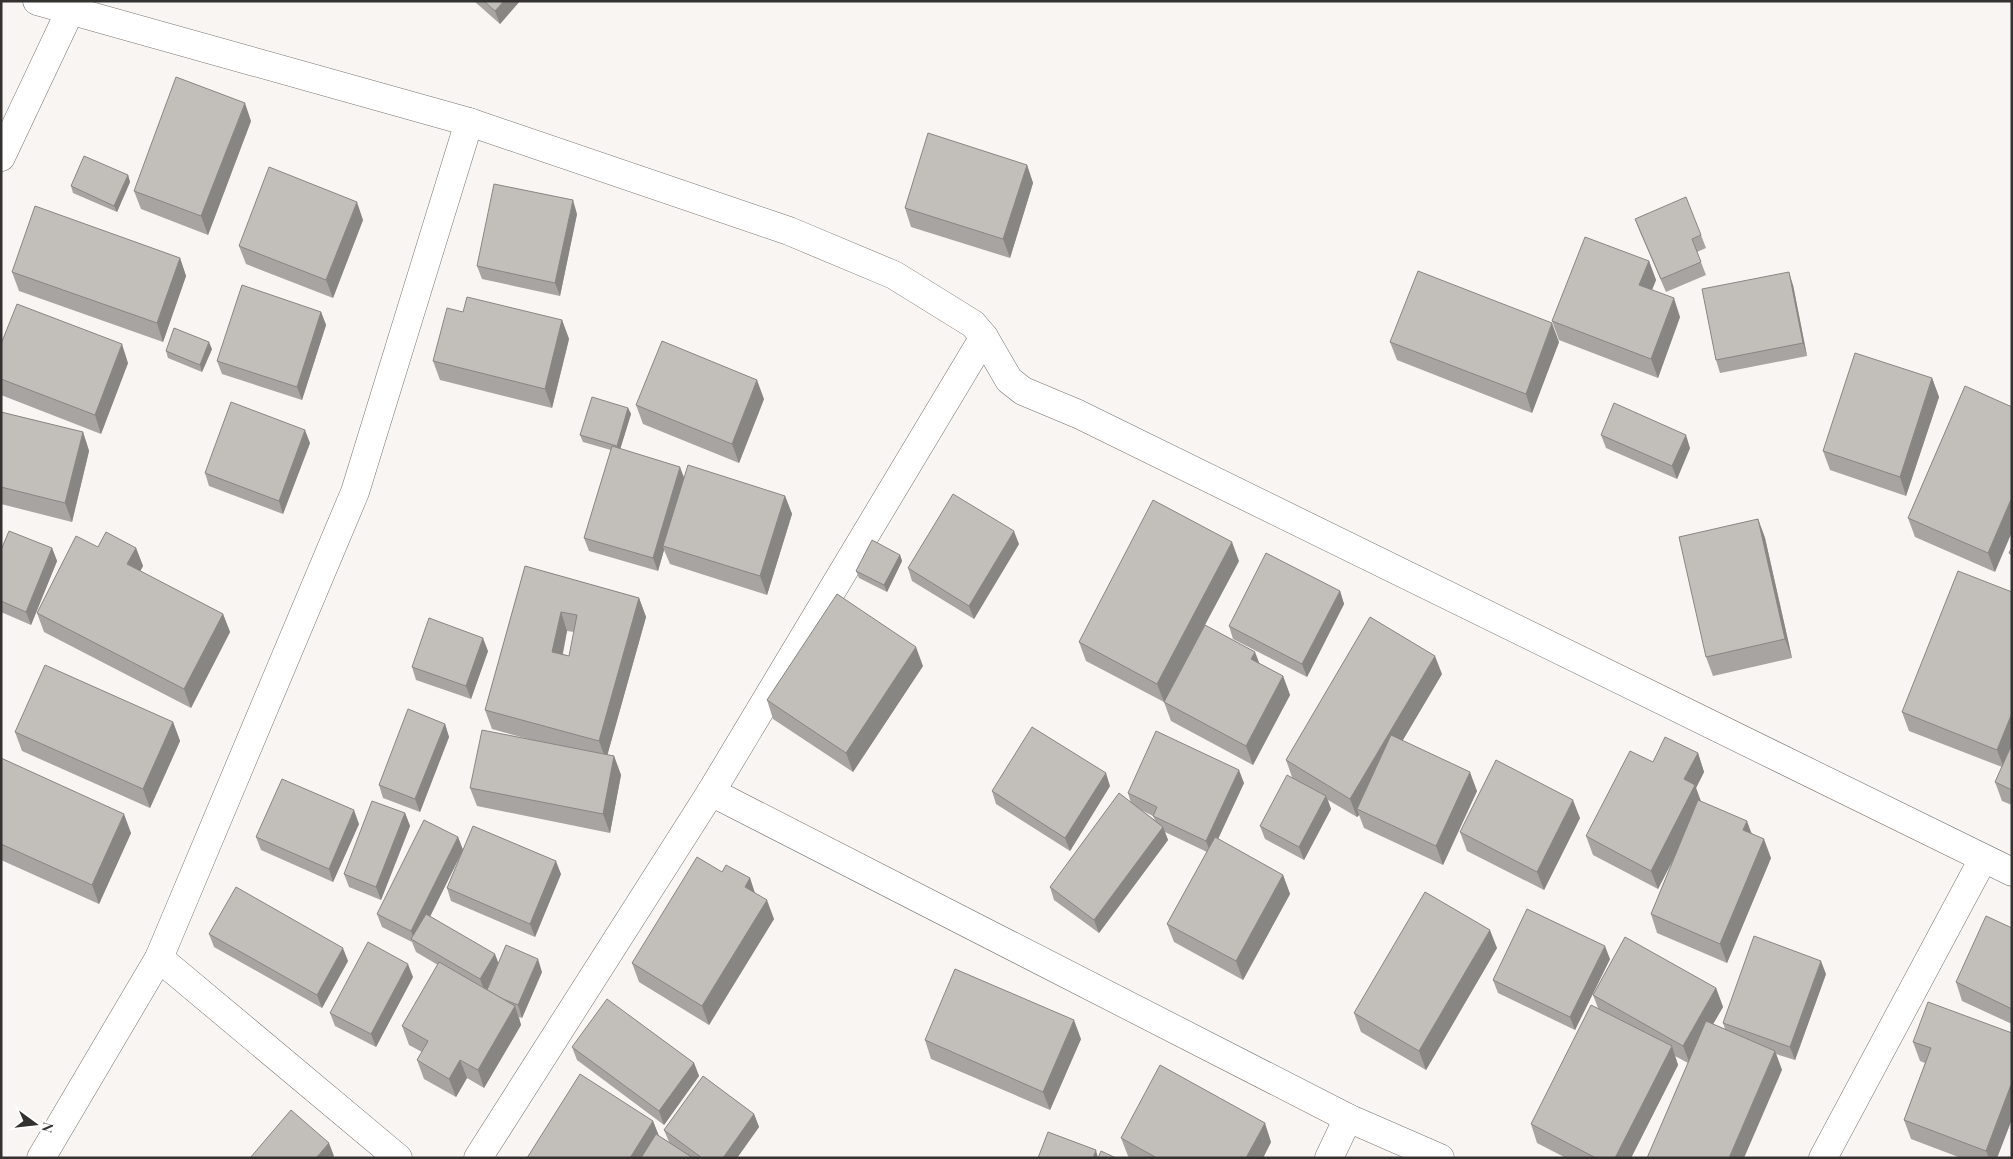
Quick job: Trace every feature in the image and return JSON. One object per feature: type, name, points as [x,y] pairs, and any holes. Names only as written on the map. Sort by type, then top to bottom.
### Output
[{"type":"street","points":[[36,1],[469,122],[789,231],[894,276],[973,324],[984,337],[1009,380],[1023,391],[1078,414],[2012,872]]},
{"type":"street","points":[[1,157],[70,11]]},
{"type":"street","points":[[40,1158],[159,958],[355,492],[469,122]]},
{"type":"street","points":[[478,1158],[711,792],[984,337]]},
{"type":"street","points":[[711,792],[1348,1118],[1440,1158]]},
{"type":"street","points":[[1824,1158],[1983,859]]},
{"type":"street","points":[[159,958],[398,1158]]},
{"type":"street","points":[[1329,1158],[1348,1118]]},
{"type":"building","points":[[484,1],[504,1],[495,11]]},
{"type":"building","points":[[176,77],[245,103],[201,216],[134,191]]},
{"type":"building","points":[[928,133],[1027,165],[1003,239],[905,208]]},
{"type":"building","points":[[84,156],[128,175],[114,206],[71,186]]},
{"type":"building","points":[[269,167],[357,202],[326,280],[239,246]]},
{"type":"building","points":[[494,184],[573,200],[555,283],[477,266]]},
{"type":"building","points":[[1686,197],[1701,235],[1692,239],[1701,262],[1661,279],[1635,219]]},
{"type":"building","points":[[35,206],[180,258],[157,323],[12,272]]},
{"type":"building","points":[[1585,237],[1649,261],[1639,285],[1674,298],[1651,359],[1552,321]]},
{"type":"building","points":[[1418,271],[1552,323],[1526,394],[1390,342]]},
{"type":"building","points":[[1789,272],[1803,343],[1716,360],[1702,289]]},
{"type":"building","points":[[242,285],[321,312],[297,387],[217,361]]},
{"type":"building","points":[[467,297],[562,320],[545,389],[433,361],[447,308],[463,312]]},
{"type":"building","points":[[17,304],[122,344],[95,415],[1,379],[1,344]]},
{"type":"building","points":[[174,328],[209,342],[200,365],[166,351]]},
{"type":"building","points":[[662,341],[757,380],[732,444],[636,405]]},
{"type":"building","points":[[1855,353],[1932,378],[1900,477],[1823,451]]},
{"type":"building","points":[[1965,386],[2012,407],[2012,497],[1988,553],[1908,518]]},
{"type":"building","points":[[592,397],[628,408],[617,446],[580,435]]},
{"type":"building","points":[[231,402],[305,430],[279,501],[205,473]]},
{"type":"building","points":[[1614,403],[1686,435],[1672,466],[1601,435]]},
{"type":"building","points":[[1,412],[83,432],[65,503],[1,487]]},
{"type":"building","points":[[612,446],[680,467],[653,558],[584,538]]},
{"type":"building","points":[[688,465],[785,496],[760,576],[663,546]]},
{"type":"building","points":[[953,494],[1014,531],[969,606],[908,568]]},
{"type":"building","points":[[1153,500],[1232,542],[1157,684],[1079,642]]},
{"type":"building","points":[[1758,519],[1785,639],[1706,657],[1679,537]]},
{"type":"building","points":[[9,531],[52,548],[26,612],[1,601],[1,550]]},
{"type":"building","points":[[106,532],[136,548],[127,564],[223,614],[184,689],[37,613],[76,536],[98,547]]},
{"type":"building","points":[[872,540],[900,555],[884,585],[856,571]]},
{"type":"building","points":[[1266,553],[1340,591],[1302,664],[1229,626]]},
{"type":"building","points":[[525,566],[639,598],[599,741],[485,710]],"holes":[[[561,612],[577,615],[569,656],[552,652]]]},
{"type":"building","points":[[1958,571],[2012,592],[2012,713],[1997,750],[1902,712]]},
{"type":"building","points":[[837,594],[916,647],[846,753],[767,700]]},
{"type":"building","points":[[1370,617],[1435,656],[1350,799],[1286,760]]},
{"type":"building","points":[[429,618],[483,638],[466,686],[412,667]]},
{"type":"building","points":[[1205,625],[1255,652],[1251,659],[1283,676],[1246,746],[1164,702]]},
{"type":"building","points":[[45,665],[173,722],[143,789],[15,732]]},
{"type":"building","points":[[408,709],[445,724],[415,799],[379,785]]},
{"type":"building","points":[[1032,727],[1106,773],[1065,838],[992,791]]},
{"type":"building","points":[[482,730],[614,756],[603,814],[470,788]]},
{"type":"building","points":[[1156,731],[1239,770],[1206,841],[1153,816],[1157,807],[1128,793]]},
{"type":"building","points":[[1391,735],[1470,772],[1436,846],[1357,809]]},
{"type":"building","points":[[1665,737],[1698,753],[1684,779],[1695,785],[1651,871],[1586,836],[1630,751],[1653,762]]},
{"type":"building","points":[[2012,744],[2012,790],[1995,782]]},
{"type":"building","points":[[1,758],[124,814],[92,885],[1,844]]},
{"type":"building","points":[[1496,760],[1573,800],[1537,872],[1460,832]]},
{"type":"building","points":[[1287,775],[1326,796],[1299,847],[1260,826]]},
{"type":"building","points":[[282,779],[354,810],[329,869],[256,837]]},
{"type":"building","points":[[1119,793],[1163,827],[1094,920],[1050,887]]},
{"type":"building","points":[[1698,800],[1747,821],[1743,830],[1764,839],[1720,944],[1651,914]]},
{"type":"building","points":[[372,801],[405,813],[376,887],[344,874]]},
{"type":"building","points":[[424,820],[458,837],[411,931],[377,914]]},
{"type":"building","points":[[473,826],[556,861],[530,924],[447,888]]},
{"type":"building","points":[[1215,837],[1283,875],[1236,961],[1167,924]]},
{"type":"building","points":[[697,857],[722,872],[726,865],[750,878],[745,887],[767,900],[702,1006],[632,963]]},
{"type":"building","points":[[236,887],[343,948],[317,995],[209,934]]},
{"type":"building","points":[[1425,892],[1490,930],[1419,1051],[1354,1013]]},
{"type":"building","points":[[1527,909],[1605,946],[1570,1017],[1493,980]]},
{"type":"building","points":[[426,914],[495,954],[480,979],[411,939]]},
{"type":"building","points":[[1986,916],[2012,928],[2012,1009],[1956,982]]},
{"type":"building","points":[[1754,936],[1821,961],[1790,1047],[1723,1023]]},
{"type":"building","points":[[1625,937],[1716,988],[1683,1046],[1593,995]]},
{"type":"building","points":[[368,942],[408,964],[371,1034],[330,1013]]},
{"type":"building","points":[[506,945],[538,959],[518,1005],[487,990]]},
{"type":"building","points":[[439,962],[515,1006],[478,1070],[460,1060],[449,1079],[417,1060],[428,1041],[402,1026]]},
{"type":"building","points":[[955,969],[1074,1020],[1043,1092],[925,1040]]},
{"type":"building","points":[[607,999],[694,1063],[659,1111],[572,1047]]},
{"type":"building","points":[[1928,1002],[2012,1033],[2012,1082],[1986,1151],[1904,1120],[1931,1048],[1913,1042]]},
{"type":"building","points":[[1591,1005],[1672,1046],[1615,1158],[1596,1158],[1531,1124]]},
{"type":"building","points":[[1706,1021],[1775,1051],[1729,1158],[1647,1158]]},
{"type":"building","points":[[1160,1065],[1265,1123],[1246,1158],[1157,1158],[1121,1138]]},
{"type":"building","points":[[580,1074],[653,1121],[630,1158],[527,1158]]},
{"type":"building","points":[[703,1076],[754,1114],[723,1158],[702,1158],[664,1130]]},
{"type":"building","points":[[291,1110],[329,1143],[316,1158],[250,1158]]},
{"type":"building","points":[[1048,1132],[1096,1150],[1093,1158],[1038,1158]]},
{"type":"building","points":[[656,1134],[693,1158],[641,1158]]},
{"type":"building","points":[[1101,1151],[1116,1158],[1098,1158]]}]
